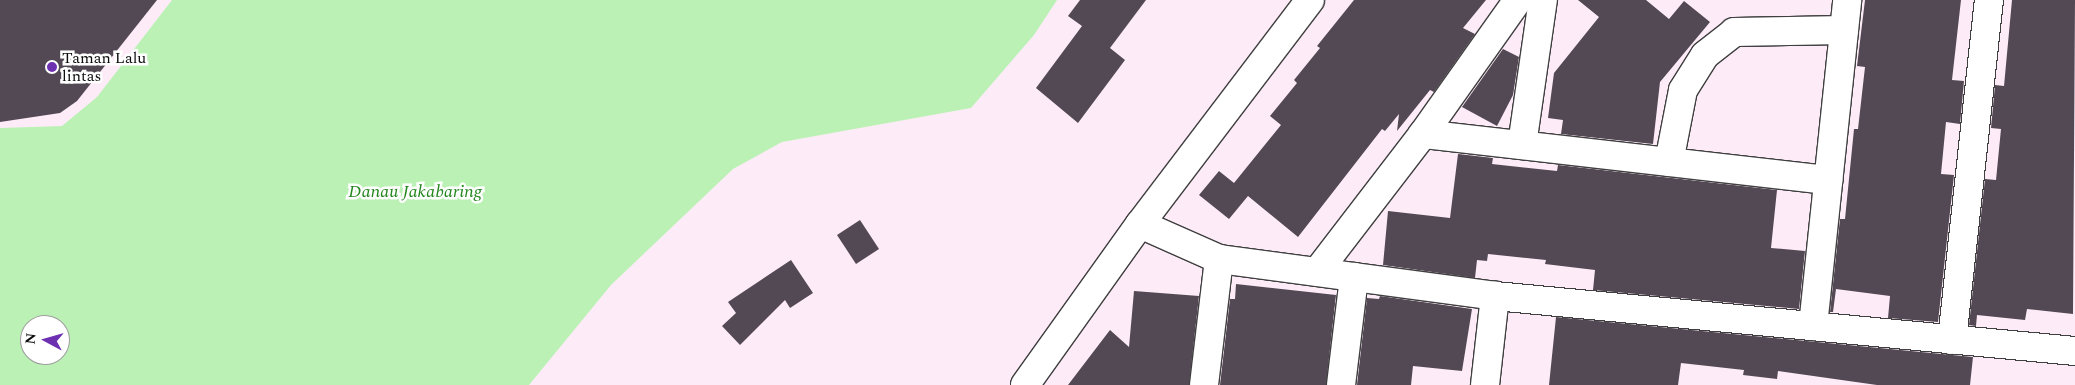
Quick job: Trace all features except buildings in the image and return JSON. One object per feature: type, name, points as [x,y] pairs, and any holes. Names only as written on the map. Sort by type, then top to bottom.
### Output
[{"type":"street","points":[[1025,385],[1140,224],[1310,0]]},
{"type":"street","points":[[1317,272],[1423,134],[1518,0]]},
{"type":"street","points":[[1522,146],[1543,0]]},
{"type":"street","points":[[1813,326],[1847,0]]},
{"type":"street","points":[[1952,340],[1989,0]]},
{"type":"street","points":[[1669,162],[1683,90],[1705,55],[1734,32],[1844,30]]},
{"type":"street","points":[[1423,134],[1828,180]]},
{"type":"street","points":[[1140,224],[1219,259],[1495,296],[2075,352]]},
{"type":"street","points":[[1204,385],[1219,259]]},
{"type":"street","points":[[1341,385],[1354,277]]},
{"type":"street","points":[[1485,385],[1495,296]]},
{"type":"water","name":"Danau Jakabaring","points":[[172,0],[1057,0],[1034,35],[971,108],[782,142],[733,169],[611,285],[529,385],[0,385],[0,128],[62,126],[97,97]]},
{"type":"place","name":"Taman Lalu lintas","points":[[52,67]]}]
